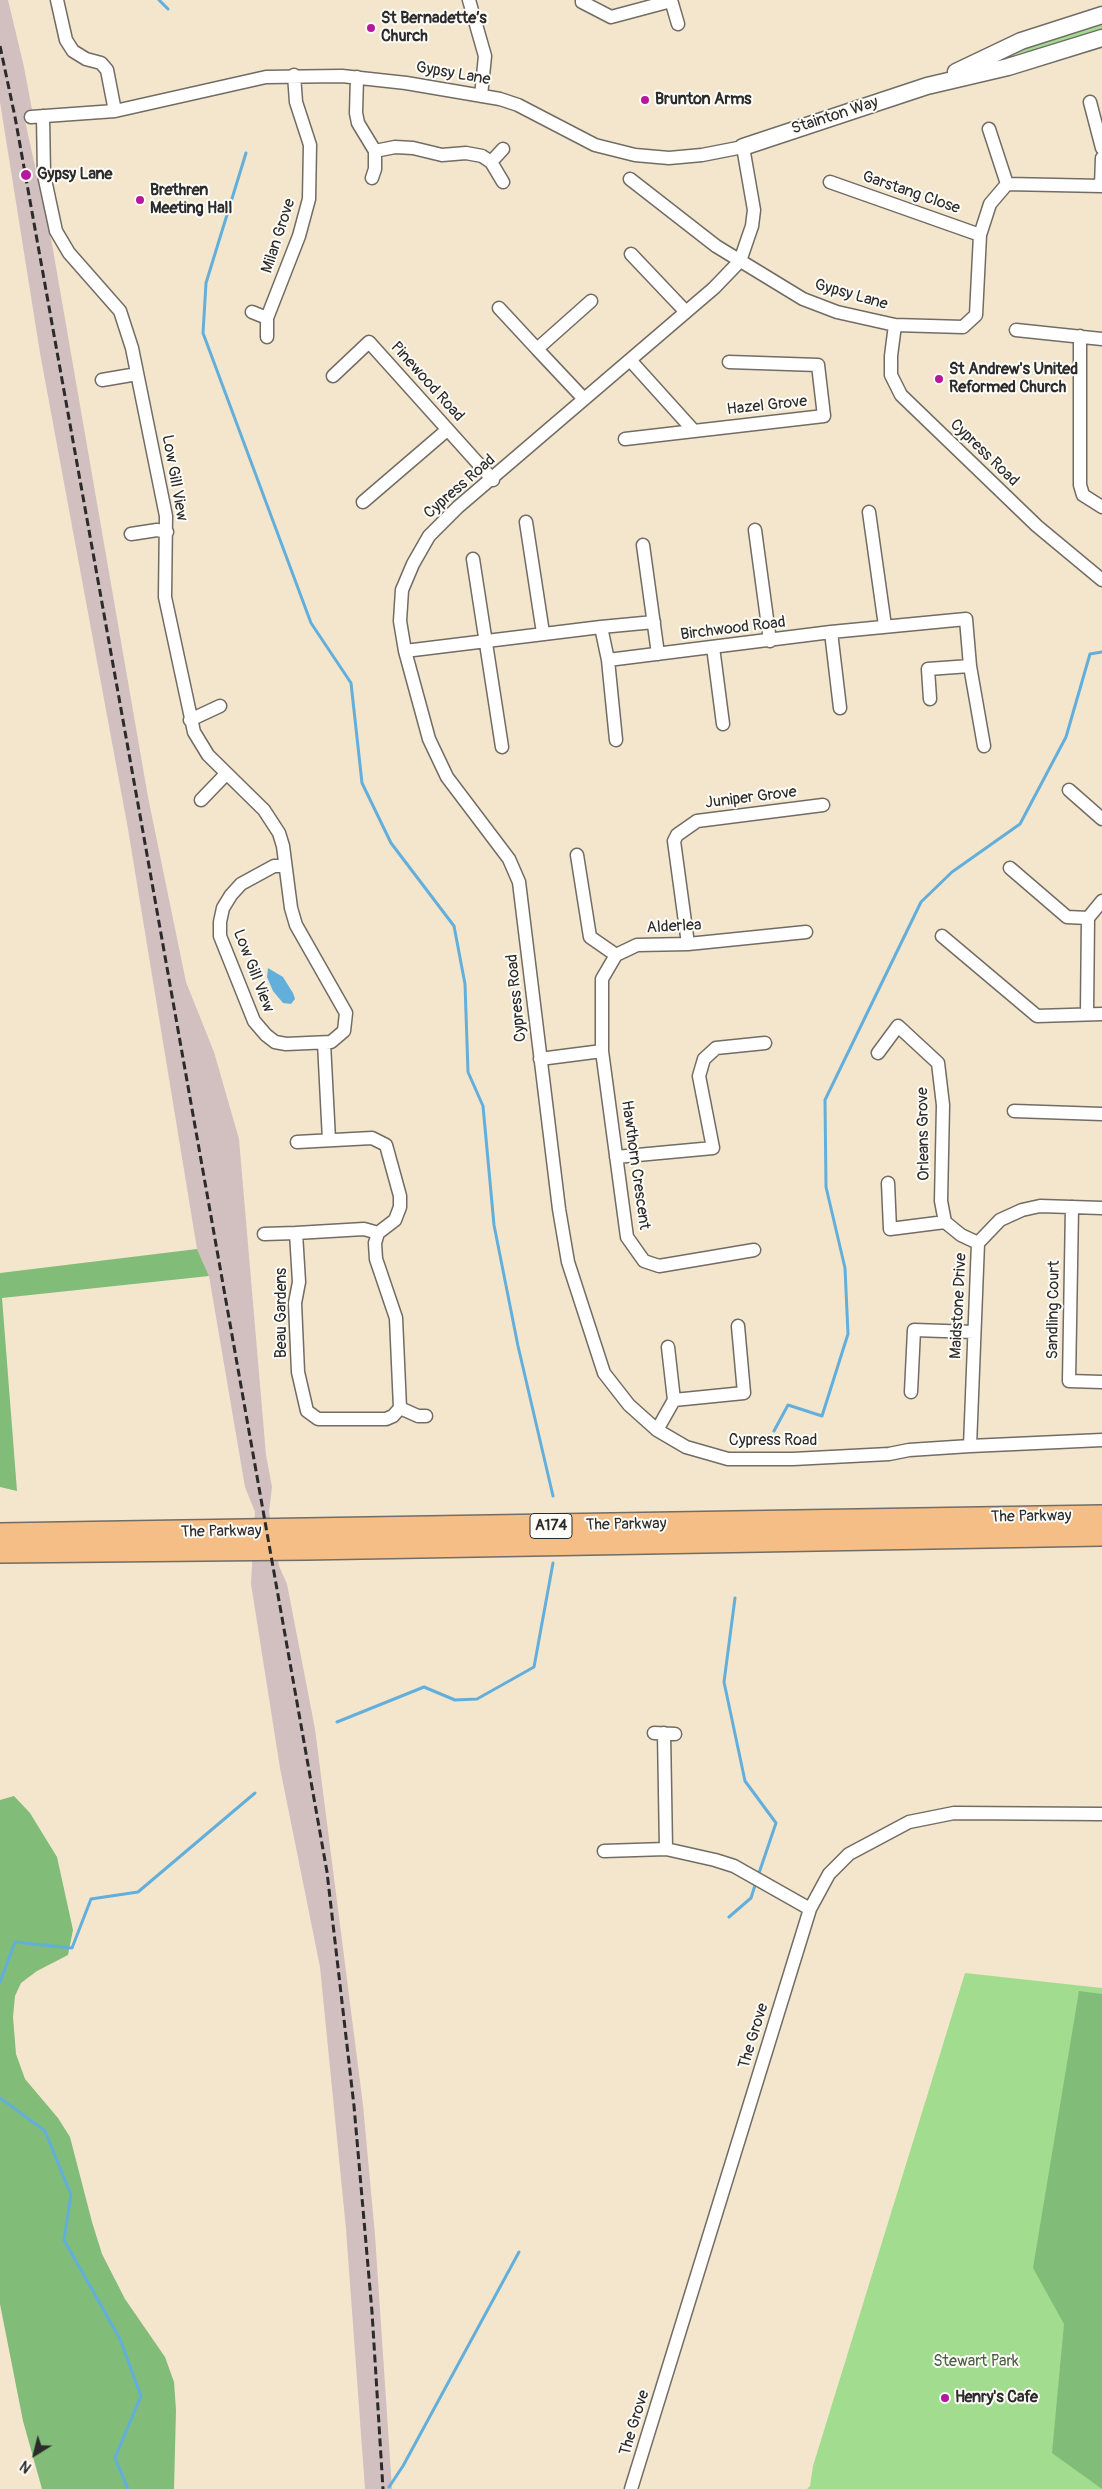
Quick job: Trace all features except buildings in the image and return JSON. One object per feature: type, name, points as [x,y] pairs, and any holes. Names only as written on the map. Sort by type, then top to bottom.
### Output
[{"type":"highway","name":"The Parkway","points":[[0,1534],[1102,1516]]},
{"type":"highway","name":"The Parkway","points":[[0,1552],[316,1549],[1102,1536]]},
{"type":"street","points":[[57,0],[66,40],[73,51],[86,60],[101,63],[107,70],[115,111]]},
{"type":"street","points":[[469,0],[485,56],[481,96]]},
{"type":"street","points":[[582,0],[582,2],[611,17],[671,0],[678,24]]},
{"type":"street","name":"Stainton Way","points":[[927,86],[1020,41],[1102,15]]},
{"type":"street","name":"Stainton Way","points":[[743,147],[927,86],[1008,67],[1102,38]]},
{"type":"street","name":"Gypsy Lane","points":[[37,117],[115,111],[223,85],[266,77],[294,75],[356,77],[406,83],[481,96],[518,105],[595,145],[635,155],[669,158],[702,155],[743,147]]},
{"type":"street","name":"Milan Grove","points":[[267,337],[267,318],[299,236],[308,199],[310,145],[296,102],[294,75]]},
{"type":"street","points":[[356,77],[356,113],[358,123],[375,151],[375,169],[372,178]]},
{"type":"street","points":[[1090,102],[1102,148]]},
{"type":"street","name":"Low Gill View","points":[[37,117],[44,174],[56,231],[69,253],[120,311],[137,374],[166,516],[165,596],[190,720],[199,744],[273,822],[283,846],[290,908],[296,924],[346,1013],[346,1025],[340,1036],[331,1042],[286,1044],[275,1042],[258,1028],[220,936],[223,908],[230,896],[241,884],[274,866],[284,866]]},
{"type":"street","points":[[989,129],[1007,184]]},
{"type":"street","points":[[375,151],[395,147],[413,148],[442,155],[466,153],[482,156],[490,162],[503,182]]},
{"type":"street","points":[[740,260],[752,226],[754,210],[743,147]]},
{"type":"street","points":[[490,162],[502,149]]},
{"type":"street","points":[[1007,184],[1101,186],[1102,158]]},
{"type":"street","name":"Gypsy Lane","points":[[630,178],[716,246],[803,299],[837,312],[895,325],[963,327],[976,315],[980,234]]},
{"type":"street","name":"Garstang Close","points":[[830,182],[980,234]]},
{"type":"street","points":[[980,234],[990,204],[1007,184]]},
{"type":"street","points":[[631,254],[686,312]]},
{"type":"street","name":"Cypress Road","points":[[740,260],[714,288],[493,480],[458,508],[429,536],[413,564],[402,590],[400,621],[404,651],[429,739],[447,778],[509,858],[519,882],[559,1208],[568,1262],[584,1315],[604,1373],[629,1405],[657,1430],[686,1447],[728,1459],[851,1456],[970,1446],[1102,1440]]},
{"type":"street","points":[[537,349],[591,301]]},
{"type":"street","points":[[499,308],[584,399]]},
{"type":"street","points":[[252,312],[267,318]]},
{"type":"street","name":"Cypress Road","points":[[895,325],[891,356],[891,375],[901,395],[1038,526],[1102,580]]},
{"type":"street","points":[[1016,330],[1102,339]]},
{"type":"street","points":[[1080,336],[1080,485],[1083,495],[1102,507]]},
{"type":"street","name":"Pinewood Road","points":[[333,376],[369,342],[493,480]]},
{"type":"street","points":[[630,360],[694,431]]},
{"type":"street","name":"Hazel Grove","points":[[625,439],[824,416],[818,365],[729,362]]},
{"type":"street","points":[[102,380],[137,374]]},
{"type":"street","points":[[363,502],[447,430]]},
{"type":"street","points":[[869,512],[885,626]]},
{"type":"street","points":[[526,522],[543,633]]},
{"type":"street","points":[[131,534],[157,530],[167,532]]},
{"type":"street","points":[[755,530],[770,641]]},
{"type":"street","points":[[643,545],[658,654]]},
{"type":"street","points":[[472,559],[502,747]]},
{"type":"street","name":"Birchwood Road","points":[[608,660],[831,632],[966,619],[970,666],[984,746]]},
{"type":"street","points":[[404,651],[543,633],[654,622]]},
{"type":"street","points":[[601,627],[608,660],[616,740]]},
{"type":"street","points":[[831,632],[840,708]]},
{"type":"street","points":[[713,647],[723,724]]},
{"type":"street","points":[[930,700],[928,669],[970,666]]},
{"type":"street","points":[[190,720],[220,706]]},
{"type":"street","points":[[201,800],[226,774]]},
{"type":"street","points":[[1069,790],[1102,819]]},
{"type":"street","name":"Juniper Grove","points":[[688,944],[674,841],[677,835],[697,821],[823,805]]},
{"type":"street","points":[[540,1059],[602,1051],[602,978],[616,955],[590,937],[577,855]]},
{"type":"street","points":[[1010,868],[1067,917],[1088,918]]},
{"type":"street","points":[[1087,1013],[1088,918],[1102,901]]},
{"type":"street","name":"Alderlea","points":[[616,955],[637,946],[688,944],[806,932]]},
{"type":"street","points":[[942,936],[1038,1016],[1102,1014]]},
{"type":"street","name":"Orleans Grove","points":[[878,1053],[898,1026],[938,1063],[943,1105],[941,1201],[944,1222]]},
{"type":"street","points":[[324,1043],[329,1140]]},
{"type":"street","points":[[616,1157],[713,1148],[699,1076],[704,1059],[716,1048],[765,1043]]},
{"type":"street","name":"Hawthorn Crescent","points":[[602,1051],[627,1236],[644,1261],[659,1266],[754,1250]]},
{"type":"street","points":[[1014,1111],[1102,1114]]},
{"type":"street","points":[[296,1142],[372,1138],[383,1143],[388,1149],[400,1196],[399,1212],[395,1220],[378,1232],[375,1243],[376,1259],[396,1318],[400,1408],[418,1416],[426,1416]]},
{"type":"street","points":[[888,1183],[890,1229],[944,1222],[961,1235],[978,1243]]},
{"type":"street","name":"Maidstone Drive","points":[[970,1446],[978,1243],[1000,1220],[1022,1210],[1040,1206],[1102,1208]]},
{"type":"street","name":"Sandling Court","points":[[1072,1206],[1068,1381],[1102,1382]]},
{"type":"street","points":[[264,1234],[364,1229],[378,1232]]},
{"type":"street","name":"Beau Gardens","points":[[296,1233],[299,1282],[295,1303],[298,1372],[307,1412],[313,1418],[324,1420],[386,1419],[393,1416],[400,1408]]},
{"type":"street","points":[[674,1400],[744,1393],[738,1326]]},
{"type":"street","points":[[911,1392],[914,1330],[974,1332]]},
{"type":"street","points":[[657,1430],[674,1400],[668,1347]]},
{"type":"street","points":[[664,1733],[666,1849]]},
{"type":"street","name":"The Grove","points":[[631,2489],[810,1909],[820,1887],[839,1862],[849,1854],[909,1822],[954,1813],[1102,1814]]},
{"type":"street","points":[[604,1851],[666,1849],[715,1860],[734,1866],[810,1909]]},
{"type":"shaded area","points":[[0,0],[8,0],[24,67],[33,115],[24,116],[52,244],[148,797],[186,982],[214,1052],[239,1139],[266,1455],[272,1487],[269,1512],[279,1566],[287,1584],[315,1729],[363,2105],[375,2235],[392,2489],[365,2489],[346,2229],[320,1967],[280,1768],[251,1584],[255,1512],[245,1487],[209,1276],[197,1249],[128,829],[40,353],[0,102]]},
{"type":"green space","points":[[1102,20],[1102,32],[1002,58],[1001,56]]},
{"type":"green space","points":[[197,1249],[209,1276],[2,1298],[17,1491],[0,1487],[0,1273]]},
{"type":"green space","points":[[14,1796],[30,1813],[57,1857],[73,1930],[68,1955],[37,1971],[21,1983],[15,1996],[13,2017],[16,2054],[25,2079],[58,2118],[70,2137],[102,2254],[125,2299],[165,2357],[174,2382],[176,2410],[174,2489],[42,2489],[23,2421],[0,2304],[0,1800]]},
{"type":"green space","name":"Stewart Park","points":[[965,1973],[1102,1988],[1102,2489],[807,2489],[810,2486],[813,2466]]},
{"type":"green space","points":[[1079,1991],[1102,1994],[1102,2489],[1052,2453],[1064,2324],[1033,2268]]},
{"type":"water","points":[[268,968],[283,977],[295,999],[291,1004],[283,1003],[273,991],[267,977]]},
{"type":"waterway","points":[[159,0],[168,9]]},
{"type":"waterway","points":[[246,153],[206,283],[203,333],[311,623],[351,683],[362,783],[391,843],[454,926],[465,984],[468,1072],[483,1106],[494,1225],[518,1346],[553,1496]]},
{"type":"waterway","points":[[774,1431],[788,1405],[822,1416],[848,1334],[845,1268],[826,1187],[825,1100],[921,902],[952,872],[1020,824],[1066,737],[1090,654],[1102,652]]},
{"type":"waterway","points":[[337,1722],[424,1687],[455,1700],[477,1699],[534,1667],[553,1563]]},
{"type":"waterway","points":[[735,1598],[724,1682],[745,1781],[776,1823],[758,1876]]},
{"type":"waterway","points":[[0,1982],[15,1942],[72,1948],[91,1899],[138,1892],[255,1793]]},
{"type":"waterway","points":[[729,1917],[751,1898],[756,1882]]},
{"type":"waterway","points":[[0,2098],[45,2131],[71,2195],[64,2240],[120,2339],[141,2396],[115,2458],[128,2489]]},
{"type":"waterway","points":[[389,2487],[403,2466],[519,2252]]},
{"type":"railway","points":[[0,46],[15,117],[327,1872],[354,2106],[372,2312],[383,2489]]},
{"type":"place","name":"St Bernadette’s Church","points":[[371,28]]},
{"type":"place","name":"Brunton Arms","points":[[645,100]]},
{"type":"place","name":"Gypsy Lane","points":[[26,175]]},
{"type":"place","name":"Brethren Meeting Hall","points":[[140,200]]},
{"type":"place","name":"St Andrew's United Reformed Church","points":[[939,379]]},
{"type":"place","name":"Henry's Cafe","points":[[945,2398]]}]
